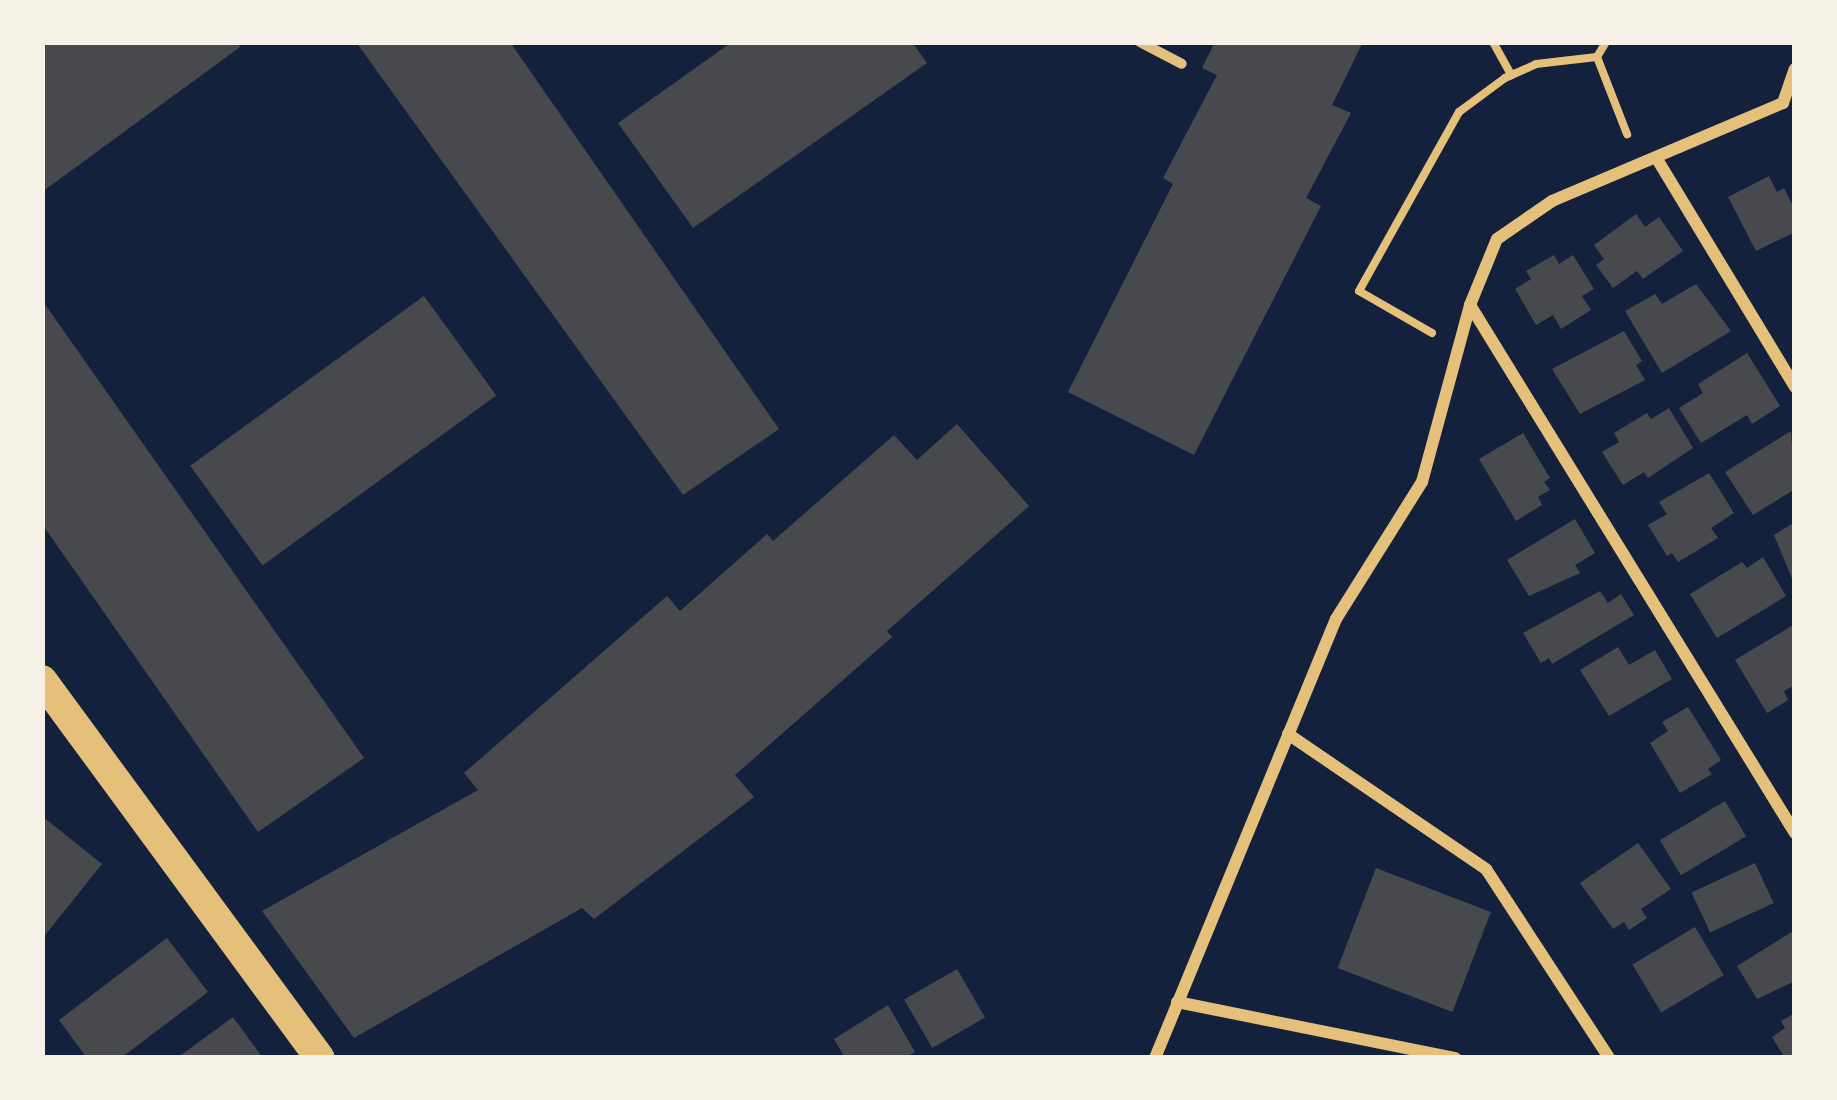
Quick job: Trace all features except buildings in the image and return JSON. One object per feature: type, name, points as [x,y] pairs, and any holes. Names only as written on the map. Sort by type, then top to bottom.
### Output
[{"type":"main road","points":[[42,680],[320,1058]]},
{"type":"street","points":[[1140,42],[1182,64]]},
{"type":"street","points":[[1155,1058],[1336,619],[1422,482],[1470,305],[1497,239],[1552,201],[1783,103],[1795,69]]},
{"type":"street","points":[[1657,159],[1795,387]]},
{"type":"street","points":[[1470,305],[1795,832]]},
{"type":"street","points":[[1288,734],[1486,869],[1609,1058]]},
{"type":"street","points":[[1177,1002],[1455,1058]]},
{"type":"path","points":[[1493,42],[1510,75]]},
{"type":"path","points":[[1597,57],[1606,42]]},
{"type":"path","points":[[1458,348],[1359,291],[1460,112],[1510,75],[1536,64],[1597,57]]},
{"type":"path","points":[[1597,57],[1640,166]]}]
